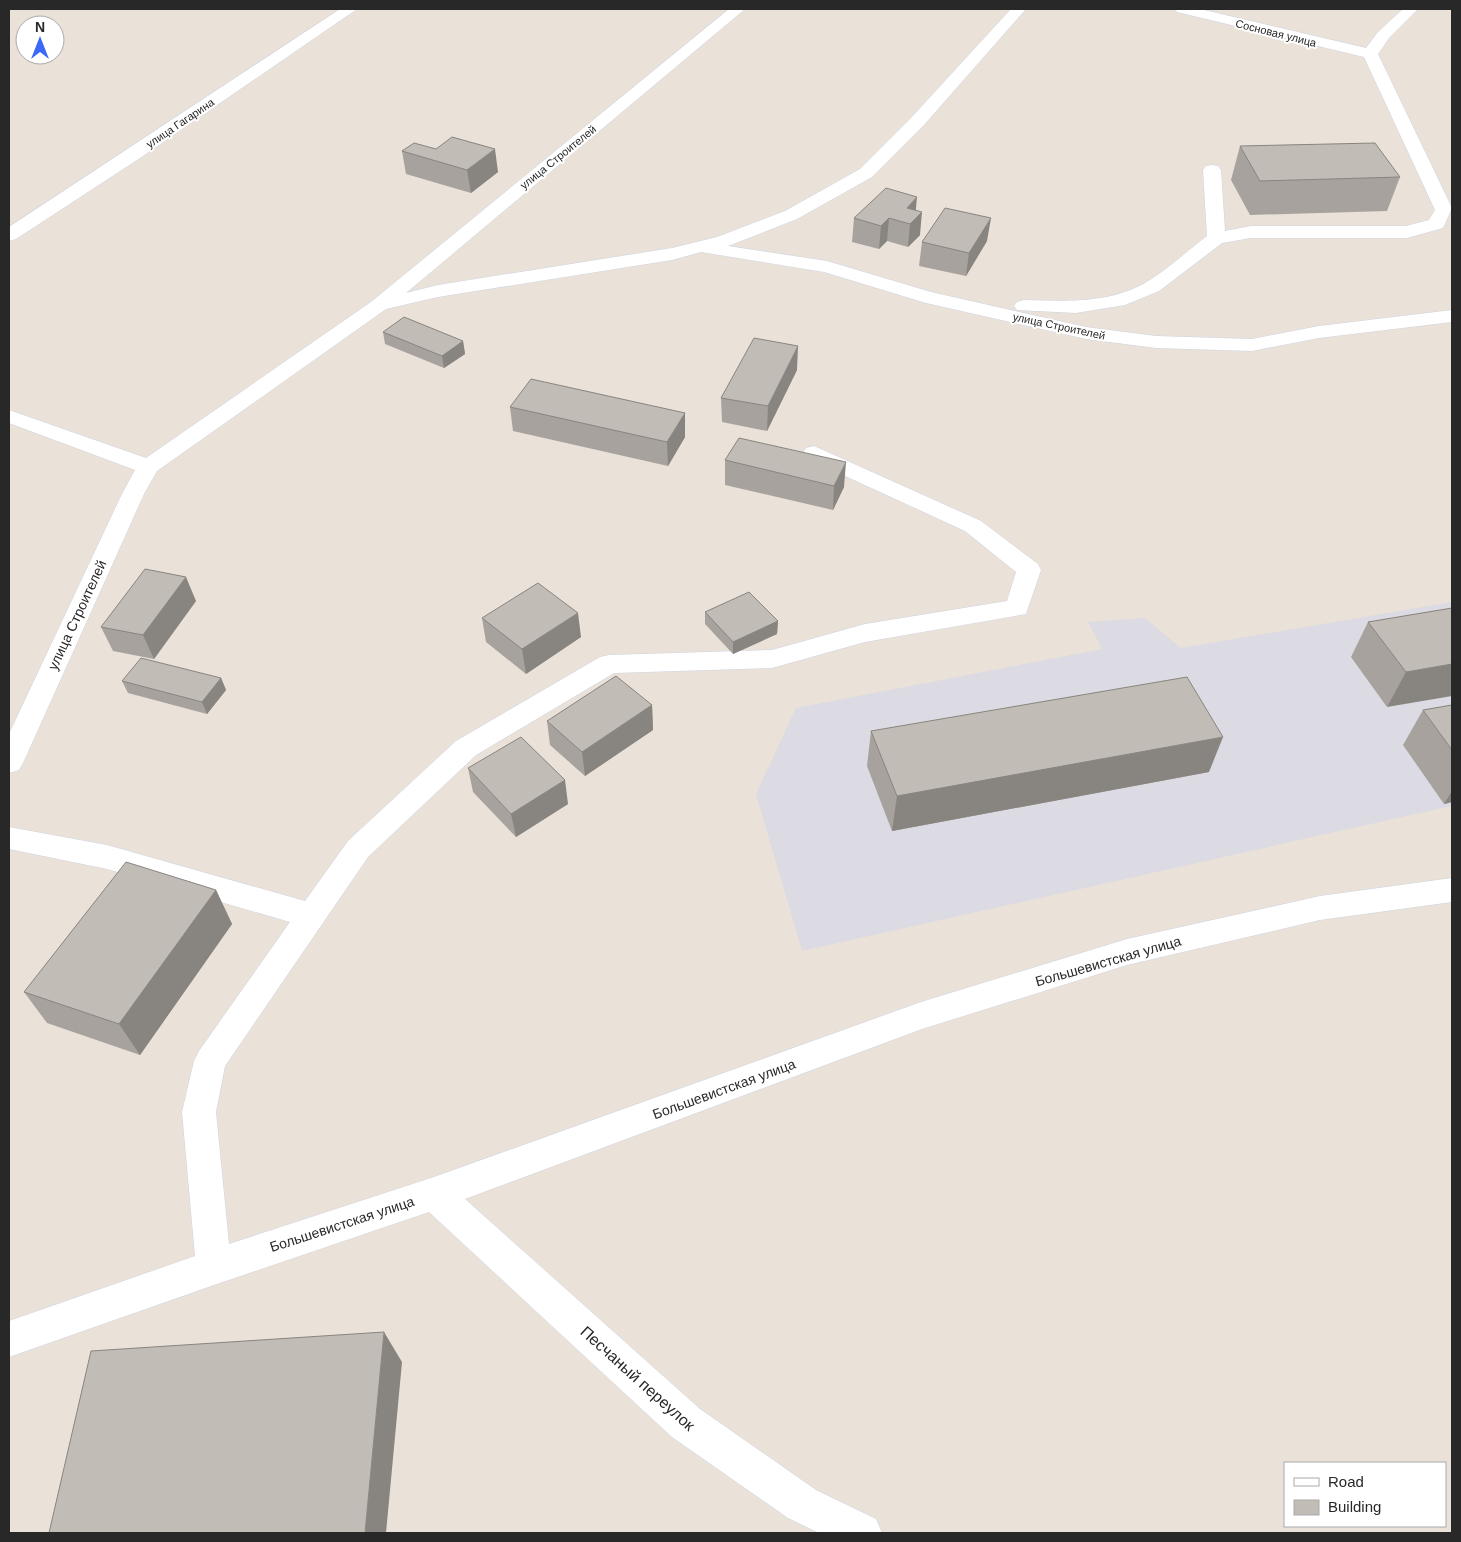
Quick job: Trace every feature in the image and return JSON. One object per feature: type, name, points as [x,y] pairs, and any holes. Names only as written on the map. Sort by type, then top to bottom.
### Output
[{"type":"street","name":"улица Гагарина","points":[[9,235],[131,156],[350,9]]},
{"type":"street","name":"улица Строителей","points":[[9,763],[133,494],[148,467],[378,306],[738,9]]},
{"type":"street","name":"улица Строителей","points":[[378,306],[438,292],[672,254],[724,241],[791,215],[866,173],[917,122],[1019,9]]},
{"type":"street","name":"Сосновая улица","points":[[1182,9],[1370,54]]},
{"type":"street","points":[[960,304],[1076,307],[1118,301],[1152,288],[1216,238],[1251,232],[1407,232],[1436,224],[1444,210],[1370,54],[1383,35],[1411,9]]},
{"type":"street","points":[[1212,170],[1216,238]]},
{"type":"street","name":"улица Строителей","points":[[702,247],[827,267],[926,297],[1095,334],[1156,342],[1252,345],[1319,332],[1452,316]]},
{"type":"street","points":[[9,416],[148,467]]},
{"type":"street","points":[[214,1267],[199,1112],[210,1061],[358,849],[466,748],[609,664],[772,659],[865,633],[1017,608],[1029,570],[973,526],[814,454]]},
{"type":"street","points":[[9,838],[107,857],[312,915]]},
{"type":"street","name":"Большевистская улица","points":[[9,1339],[214,1267],[434,1194],[921,1016],[1127,952],[1320,908],[1452,890]]},
{"type":"street","name":"Песчаный переулок","points":[[434,1194],[686,1423],[802,1504],[862,1533]]},
{"type":"shaded area","points":[[1452,602],[1452,806],[802,951],[756,794],[796,708],[1102,649],[1088,622],[1145,618],[1181,648]]},
{"type":"building","points":[[452,137],[495,149],[467,170],[402,151],[414,143],[436,149]]},
{"type":"building","points":[[1375,143],[1400,177],[1260,181],[1240,146]]},
{"type":"building","points":[[886,188],[917,197],[907,208],[922,212],[910,224],[889,218],[881,226],[854,218]]},
{"type":"building","points":[[945,208],[991,218],[969,253],[922,242]]},
{"type":"building","points":[[404,317],[463,341],[442,356],[383,332]]},
{"type":"building","points":[[754,338],[798,346],[768,406],[721,398]]},
{"type":"building","points":[[531,379],[685,413],[667,442],[510,407]]},
{"type":"building","points":[[739,438],[846,462],[834,486],[725,460]]},
{"type":"building","points":[[145,569],[186,577],[143,635],[101,627]]},
{"type":"building","points":[[538,583],[578,613],[522,649],[482,618]]},
{"type":"building","points":[[749,592],[778,621],[733,642],[705,612]]},
{"type":"building","points":[[1452,608],[1452,664],[1406,672],[1368,622]]},
{"type":"building","points":[[141,658],[221,678],[202,702],[122,681]]},
{"type":"building","points":[[616,676],[652,705],[582,752],[547,721]]},
{"type":"building","points":[[1187,677],[1223,737],[897,796],[871,731]]},
{"type":"building","points":[[1452,705],[1452,750],[1423,710]]},
{"type":"building","points":[[521,737],[565,780],[511,814],[468,768]]},
{"type":"building","points":[[126,862],[216,890],[119,1024],[24,992]]},
{"type":"building","points":[[384,1332],[365,1533],[49,1533],[91,1351]]}]
